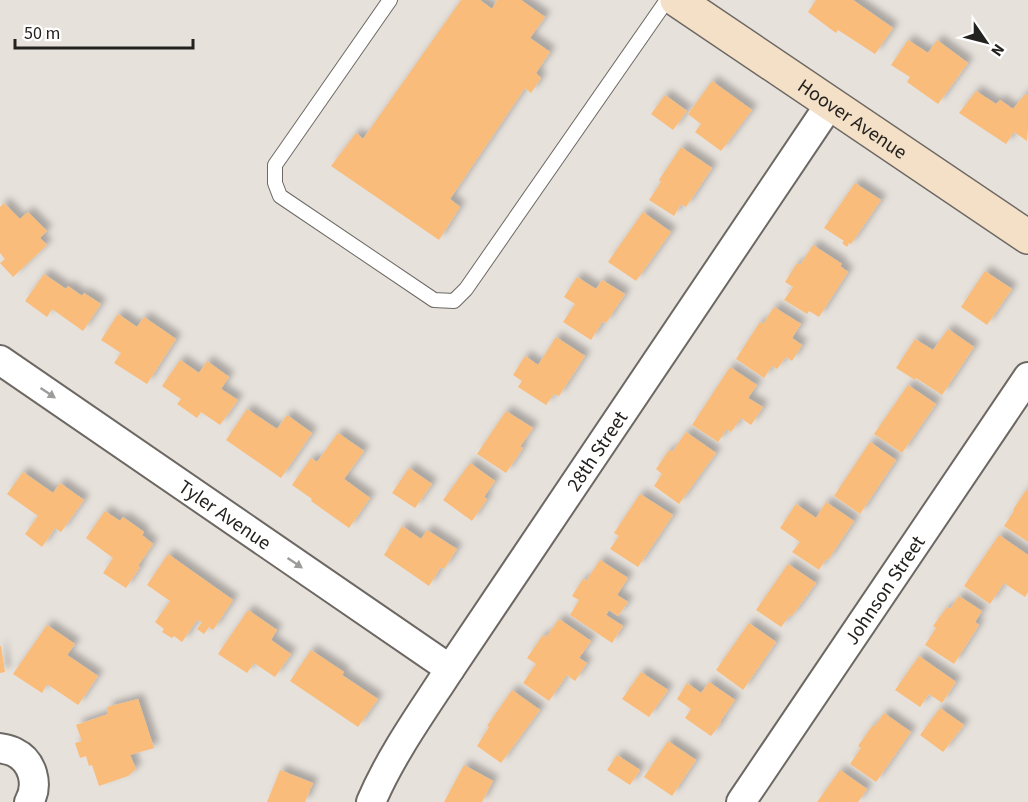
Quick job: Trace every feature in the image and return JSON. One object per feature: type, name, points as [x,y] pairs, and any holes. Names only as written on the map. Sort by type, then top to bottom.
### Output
[{"type":"street","name":"Hoover Avenue","points":[[676,0],[1028,237]]},
{"type":"street","name":"28th Street","points":[[371,802],[406,736],[450,669],[830,104]]},
{"type":"street","name":"Tyler Avenue","points":[[0,360],[450,669]]},
{"type":"street","name":"Johnson Street","points":[[741,802],[1028,377]]},
{"type":"street","points":[[0,748],[16,752],[28,763],[34,778],[33,794],[29,802]]},
{"type":"lane","points":[[390,0],[275,165],[275,183],[280,195],[434,300],[454,301],[466,289],[667,0]]},
{"type":"building","points":[[461,0],[480,0],[492,9],[497,0],[521,0],[545,17],[530,38],[550,52],[536,73],[541,78],[531,93],[525,88],[450,199],[460,207],[439,240],[331,166],[356,133],[363,139]]},
{"type":"building","points":[[816,0],[853,0],[893,28],[875,54],[838,30],[836,33],[808,12]]},
{"type":"building","points":[[908,40],[928,53],[937,40],[968,63],[938,104],[907,82],[910,77],[891,65]]},
{"type":"building","points":[[712,81],[752,110],[721,151],[695,132],[701,124],[688,114]]},
{"type":"building","points":[[976,91],[996,104],[1000,100],[1013,109],[1025,94],[1028,96],[1027,141],[1014,132],[1006,144],[959,113]]},
{"type":"building","points":[[665,95],[687,111],[673,130],[651,114]]},
{"type":"building","points":[[681,147],[712,168],[686,207],[681,204],[674,216],[649,200]]},
{"type":"building","points":[[855,183],[881,200],[847,247],[842,243],[844,241],[824,228]]},
{"type":"building","points":[[4,203],[20,219],[28,212],[47,231],[40,238],[47,245],[13,277],[0,263],[5,259],[0,253],[0,207]]},
{"type":"building","points":[[643,212],[671,232],[636,281],[608,262]]},
{"type":"building","points":[[813,245],[842,264],[840,266],[848,272],[819,317],[809,311],[807,314],[784,300],[793,287],[785,282],[797,263],[800,265]]},
{"type":"building","points":[[985,271],[1012,289],[987,325],[961,307]]},
{"type":"building","points":[[44,274],[66,289],[68,286],[82,296],[84,293],[101,304],[83,331],[52,309],[47,317],[25,301]]},
{"type":"building","points":[[577,277],[596,289],[602,280],[625,294],[606,323],[603,321],[591,340],[563,322],[575,304],[564,297]]},
{"type":"building","points":[[774,307],[801,324],[792,338],[802,345],[792,361],[786,357],[777,369],[772,366],[764,378],[736,359],[760,322],[763,324]]},
{"type":"building","points":[[118,314],[137,327],[144,317],[176,339],[147,384],[114,363],[121,353],[101,340]]},
{"type":"building","points":[[948,329],[974,347],[942,395],[896,368],[915,339],[933,350]]},
{"type":"building","points":[[556,337],[585,356],[559,396],[554,394],[546,405],[518,387],[522,381],[513,375],[525,356],[538,365]]},
{"type":"building","points":[[180,360],[199,373],[207,361],[229,377],[221,389],[238,400],[220,425],[201,412],[197,418],[177,404],[181,399],[162,386]]},
{"type":"building","points":[[730,367],[757,385],[748,398],[763,407],[751,425],[741,418],[731,432],[727,429],[718,442],[692,425]]},
{"type":"building","points":[[908,385],[936,404],[902,453],[874,434]]},
{"type":"building","points":[[247,409],[277,429],[287,415],[312,433],[281,478],[226,440]]},
{"type":"building","points":[[506,411],[533,428],[506,473],[477,454]]},
{"type":"building","points":[[686,432],[716,453],[679,504],[654,486],[662,474],[656,469],[669,450],[672,452]]},
{"type":"building","points":[[338,433],[364,451],[344,479],[370,498],[349,528],[292,485],[311,458],[317,462]]},
{"type":"building","points":[[870,442],[896,460],[860,514],[834,496]]},
{"type":"building","points":[[470,463],[495,481],[484,497],[487,499],[472,521],[443,500]]},
{"type":"building","points":[[409,468],[432,484],[415,508],[392,493]]},
{"type":"building","points":[[23,472],[53,493],[60,483],[84,500],[61,532],[55,528],[42,547],[25,534],[38,516],[7,494]]},
{"type":"building","points":[[1026,490],[1028,491],[1028,542],[1004,526]]},
{"type":"building","points":[[640,494],[673,515],[638,567],[610,549],[619,536],[614,533]]},
{"type":"building","points":[[826,502],[854,521],[819,570],[792,552],[800,542],[780,528],[796,504],[816,518]]},
{"type":"building","points":[[105,511],[120,521],[123,517],[144,532],[142,535],[153,544],[126,588],[103,573],[113,558],[86,538]]},
{"type":"building","points":[[402,526],[421,539],[427,530],[457,549],[444,569],[441,567],[429,586],[384,555]]},
{"type":"building","points":[[999,535],[1028,555],[1028,592],[1025,597],[1004,583],[990,604],[964,586]]},
{"type":"building","points":[[168,554],[233,600],[213,630],[209,627],[204,634],[197,629],[202,622],[197,620],[182,642],[162,632],[164,629],[155,622],[170,601],[147,585]]},
{"type":"building","points":[[600,560],[628,578],[617,595],[628,602],[618,616],[609,610],[606,615],[623,626],[612,643],[570,615],[579,600],[572,596],[583,579],[586,581]]},
{"type":"building","points":[[788,564],[816,583],[781,627],[756,610]]},
{"type":"building","points":[[959,596],[982,611],[975,622],[979,625],[954,664],[925,645],[936,628],[933,626],[947,607],[950,609]]},
{"type":"building","points":[[248,610],[277,630],[271,640],[291,654],[275,677],[254,663],[247,673],[218,654]]},
{"type":"building","points":[[559,619],[591,641],[579,658],[587,663],[575,681],[567,675],[549,701],[523,683],[536,664],[527,658],[543,635],[546,637]]},
{"type":"building","points":[[749,623],[776,642],[743,690],[716,670]]},
{"type":"building","points":[[47,625],[75,644],[67,655],[98,676],[78,705],[47,684],[42,693],[13,674]]},
{"type":"building","points":[[0,646],[5,672],[0,673]]},
{"type":"building","points":[[311,650],[344,672],[342,675],[378,699],[358,727],[290,681]]},
{"type":"building","points":[[919,656],[956,682],[942,703],[929,694],[920,707],[895,690]]},
{"type":"building","points":[[641,672],[668,690],[649,717],[622,699]]},
{"type":"building","points":[[709,682],[735,700],[711,736],[685,718],[691,709],[677,699],[687,683],[701,693]]},
{"type":"building","points":[[512,690],[540,710],[501,763],[477,746],[489,727],[487,726]]},
{"type":"building","points":[[138,699],[154,748],[130,755],[136,769],[128,776],[99,786],[92,765],[89,766],[86,756],[80,758],[75,743],[82,741],[76,725],[108,714],[107,707]]},
{"type":"building","points":[[940,708],[964,725],[943,752],[920,735]]},
{"type":"building","points":[[884,713],[911,732],[876,782],[850,764],[861,748],[858,746]]},
{"type":"building","points":[[668,741],[696,760],[672,796],[644,777]]},
{"type":"building","points":[[617,755],[640,770],[630,785],[607,770]]},
{"type":"building","points":[[464,765],[493,781],[482,802],[444,802]]},
{"type":"building","points":[[280,770],[313,783],[305,802],[267,802]]},
{"type":"building","points":[[840,770],[867,789],[858,802],[817,802]]}]
